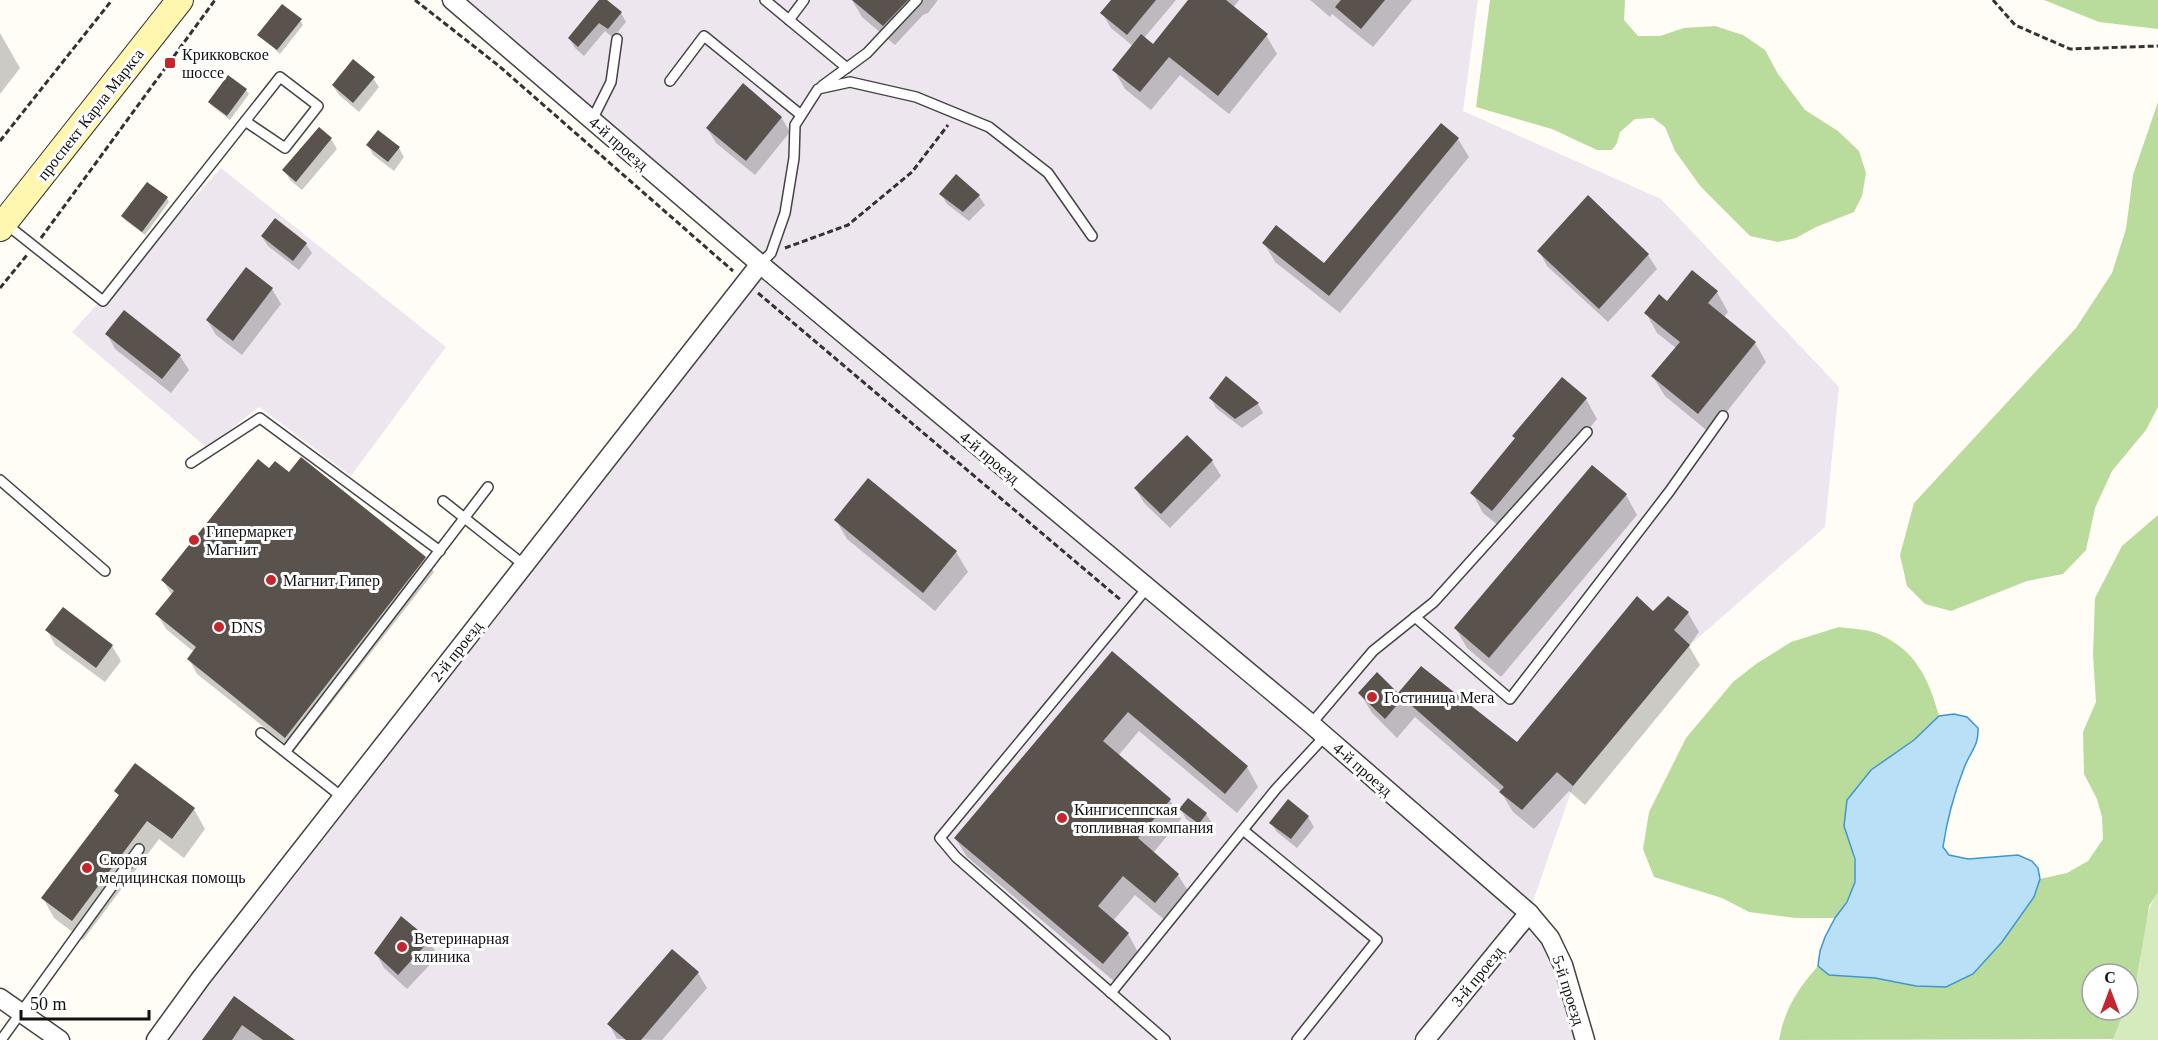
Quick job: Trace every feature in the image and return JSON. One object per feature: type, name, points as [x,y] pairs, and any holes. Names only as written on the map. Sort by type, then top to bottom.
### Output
[{"type":"main road","points":[[2,223],[171,0]]},
{"type":"main road","name":"проспект Карла Маркса","points":[[2,223],[180,0]]},
{"type":"street","name":"4-й проезд","points":[[452,0],[592,120],[766,259],[1147,588],[1318,730],[1529,913]]},
{"type":"street","name":"2-й проезд","points":[[156,1040],[201,978],[342,797],[745,282],[766,259]]},
{"type":"street","name":"3-й проезд","points":[[1425,1040],[1529,913]]},
{"type":"street","name":"5-й проезд","points":[[1529,913],[1550,938],[1563,965],[1585,1040]]},
{"type":"street","points":[[0,998],[60,1040]]},
{"type":"lane","points":[[765,0],[847,68]]},
{"type":"lane","points":[[789,20],[804,0]]},
{"type":"lane","points":[[766,259],[785,213],[794,158],[795,125],[818,89],[867,53],[917,0]]},
{"type":"lane","points":[[670,81],[704,36],[801,115]]},
{"type":"lane","points":[[592,120],[611,82],[617,39]]},
{"type":"lane","points":[[2,223],[103,301],[245,121],[280,78],[318,106],[285,148],[245,121]]},
{"type":"lane","points":[[818,89],[850,82],[916,97],[989,127],[1048,172],[1092,236]]},
{"type":"lane","points":[[1415,617],[1510,699],[1670,492],[1723,416]]},
{"type":"lane","points":[[191,463],[260,418],[440,551]]},
{"type":"lane","points":[[1112,993],[1276,789],[1373,651],[1434,602],[1587,432]]},
{"type":"lane","points":[[0,480],[105,571]]},
{"type":"lane","points":[[286,751],[488,487]]},
{"type":"lane","points":[[443,501],[524,565]]},
{"type":"lane","points":[[1147,588],[940,838],[956,857],[1165,1040]]},
{"type":"lane","points":[[261,733],[342,797]]},
{"type":"lane","points":[[1242,830],[1377,940],[1297,1040]]},
{"type":"lane","points":[[1,1040],[139,849]]},
{"type":"path","points":[[0,141],[112,0]]},
{"type":"path","points":[[0,288],[34,247],[215,0]]},
{"type":"path","points":[[415,0],[499,66],[745,282],[1131,609]]},
{"type":"path","points":[[1993,0],[2015,25],[2070,50],[2158,46]]},
{"type":"path","points":[[766,259],[848,225],[912,172],[956,114]]},
{"type":"shaded area","points":[[451,0],[1478,0],[1463,111],[1661,199],[1839,387],[1825,527],[1690,645],[1573,786],[1529,913],[1563,965],[1583,1040],[158,1040],[760,264]]},
{"type":"shaded area","points":[[221,168],[446,347],[351,476],[259,407],[207,448],[72,332]]},
{"type":"green space","points":[[1490,0],[1625,0],[1624,20],[1638,36],[1660,36],[1684,28],[1715,26],[1743,35],[1765,50],[1778,74],[1805,110],[1838,131],[1859,151],[1866,173],[1862,196],[1854,212],[1816,227],[1796,238],[1778,242],[1750,236],[1701,187],[1675,151],[1665,127],[1653,118],[1635,119],[1620,132],[1612,150],[1597,150],[1552,129],[1476,107]]},
{"type":"green space","points":[[2044,0],[2158,0],[2158,29],[2099,22]]},
{"type":"green space","points":[[2158,102],[2158,407],[2146,430],[2112,471],[2095,508],[2086,550],[2063,574],[2027,581],[1951,611],[1925,604],[1907,586],[1900,555],[1914,503],[2076,328],[2112,273],[2126,229],[2133,175]]},
{"type":"green space","points":[[2158,515],[2158,892],[2149,906],[2140,962],[2080,962],[2080,1022],[2120,1022],[2113,1039],[1779,1040],[1793,1000],[1818,966],[1829,975],[1875,978],[1916,986],[1973,974],[2002,942],[2034,897],[2040,879],[2067,873],[2088,861],[2103,839],[2102,817],[2097,799],[2084,774],[2083,732],[2096,702],[2093,655],[2095,598],[2122,546]]},
{"type":"green space","points":[[1839,627],[1876,633],[1904,650],[1920,668],[1926,679],[1939,716],[1914,740],[1844,826],[1855,864],[1855,874],[1850,894],[1835,918],[1796,918],[1749,912],[1722,898],[1654,877],[1643,849],[1649,812],[1686,738],[1733,682],[1756,664],[1791,642]]},
{"type":"green space","points":[[2158,892],[2158,1040],[2112,1040],[2120,1022],[2140,1022],[2140,963],[2145,924]]},
{"type":"water","points":[[1954,714],[1967,717],[1978,728],[1978,734],[1954,797],[1943,847],[1949,855],[1968,859],[2018,855],[2032,861],[2038,868],[2040,879],[2034,897],[2002,942],[1973,974],[1946,987],[1916,986],[1875,978],[1829,975],[1818,966],[1820,951],[1835,918],[1847,902],[1855,882],[1855,859],[1844,826],[1847,800],[1871,770],[1914,740],[1939,716]]},
{"type":"building","points":[[599,0],[607,0],[622,12],[608,29],[599,23],[578,47],[568,38]]},
{"type":"building","points":[[852,0],[908,0],[883,26]]},
{"type":"building","points":[[1111,0],[1156,0],[1127,35],[1100,13]]},
{"type":"building","points":[[1188,0],[1226,0],[1268,34],[1218,96],[1169,57],[1140,92],[1112,70],[1141,34],[1153,44]]},
{"type":"building","points":[[1341,0],[1385,0],[1361,29],[1335,7]]},
{"type":"building","points":[[282,4],[302,19],[277,50],[257,35]]},
{"type":"building","points":[[353,59],[375,77],[353,103],[332,85]]},
{"type":"building","points":[[228,75],[247,89],[227,116],[208,102]]},
{"type":"building","points":[[743,83],[782,117],[746,161],[706,128]]},
{"type":"building","points":[[1441,123],[1459,138],[1329,296],[1262,243],[1276,225],[1324,263]]},
{"type":"building","points":[[319,127],[332,138],[296,182],[282,170]]},
{"type":"building","points":[[378,130],[400,147],[388,162],[366,145]]},
{"type":"building","points":[[956,174],[980,195],[963,212],[939,194]]},
{"type":"building","points":[[147,182],[168,197],[142,232],[121,216]]},
{"type":"building","points":[[1588,195],[1649,254],[1599,309],[1537,251]]},
{"type":"building","points":[[275,218],[307,243],[293,261],[261,236]]},
{"type":"building","points":[[246,267],[273,288],[233,341],[206,320]]},
{"type":"building","points":[[1692,270],[1718,291],[1708,303],[1756,342],[1698,414],[1651,376],[1680,342],[1644,313],[1659,294],[1667,301]]},
{"type":"building","points":[[124,310],[181,355],[162,379],[105,334]]},
{"type":"building","points":[[1226,376],[1259,403],[1235,419],[1209,398]]},
{"type":"building","points":[[1562,377],[1587,398],[1492,511],[1470,493],[1515,438],[1512,436]]},
{"type":"building","points":[[1187,435],[1213,460],[1161,514],[1134,488]]},
{"type":"building","points":[[301,457],[426,557],[285,738],[187,659],[196,647],[155,614],[174,591],[161,580],[258,459],[269,468],[275,461],[289,472]]},
{"type":"building","points":[[1592,465],[1627,494],[1489,658],[1454,628]]},
{"type":"building","points":[[868,478],[957,551],[923,593],[834,520]]},
{"type":"building","points":[[1637,596],[1653,611],[1668,596],[1689,612],[1674,630],[1690,645],[1573,786],[1557,772],[1522,810],[1499,792],[1504,787],[1403,698],[1385,719],[1358,693],[1377,672],[1398,693],[1421,666],[1517,742]]},
{"type":"building","points":[[63,607],[113,645],[96,668],[45,630]]},
{"type":"building","name":"Кингисеппская топливная компания","points":[[1112,651],[1248,766],[1225,794],[1128,712],[1103,741],[1171,799],[1138,838],[1179,874],[1155,903],[1123,876],[1098,906],[1129,933],[1103,964],[954,838]]},
{"type":"building","name":"Скорая медицинская помощь","points":[[135,763],[195,808],[172,839],[147,821],[72,921],[41,898],[119,795],[114,791]]},
{"type":"building","points":[[1188,798],[1207,813],[1199,824],[1179,809]]},
{"type":"building","points":[[1288,799],[1309,816],[1291,839],[1269,823]]},
{"type":"building","name":"Ветеринарная клиника","points":[[401,916],[430,940],[398,975],[374,953]]},
{"type":"building","points":[[672,949],[699,972],[641,1040],[626,1040],[607,1024]]},
{"type":"building","points":[[234,996],[295,1040],[263,1040],[242,1025],[232,1040],[202,1040]]},
{"type":"place","name":"Крикковское шоссе","points":[[170,63]]},
{"type":"place","name":"Гипермаркет Магнит","points":[[194,540]]},
{"type":"place","name":"Магнит Гипер","points":[[271,580]]},
{"type":"place","name":"DNS","points":[[219,627]]},
{"type":"place","name":"Гостиница Мега","points":[[1372,697]]},
{"type":"place","name":"Кингисеппская топливная компания","points":[[1062,818]]},
{"type":"place","name":"Скорая медицинская помощь","points":[[87,868]]},
{"type":"place","name":"Ветеринарная клиника","points":[[402,947]]}]
